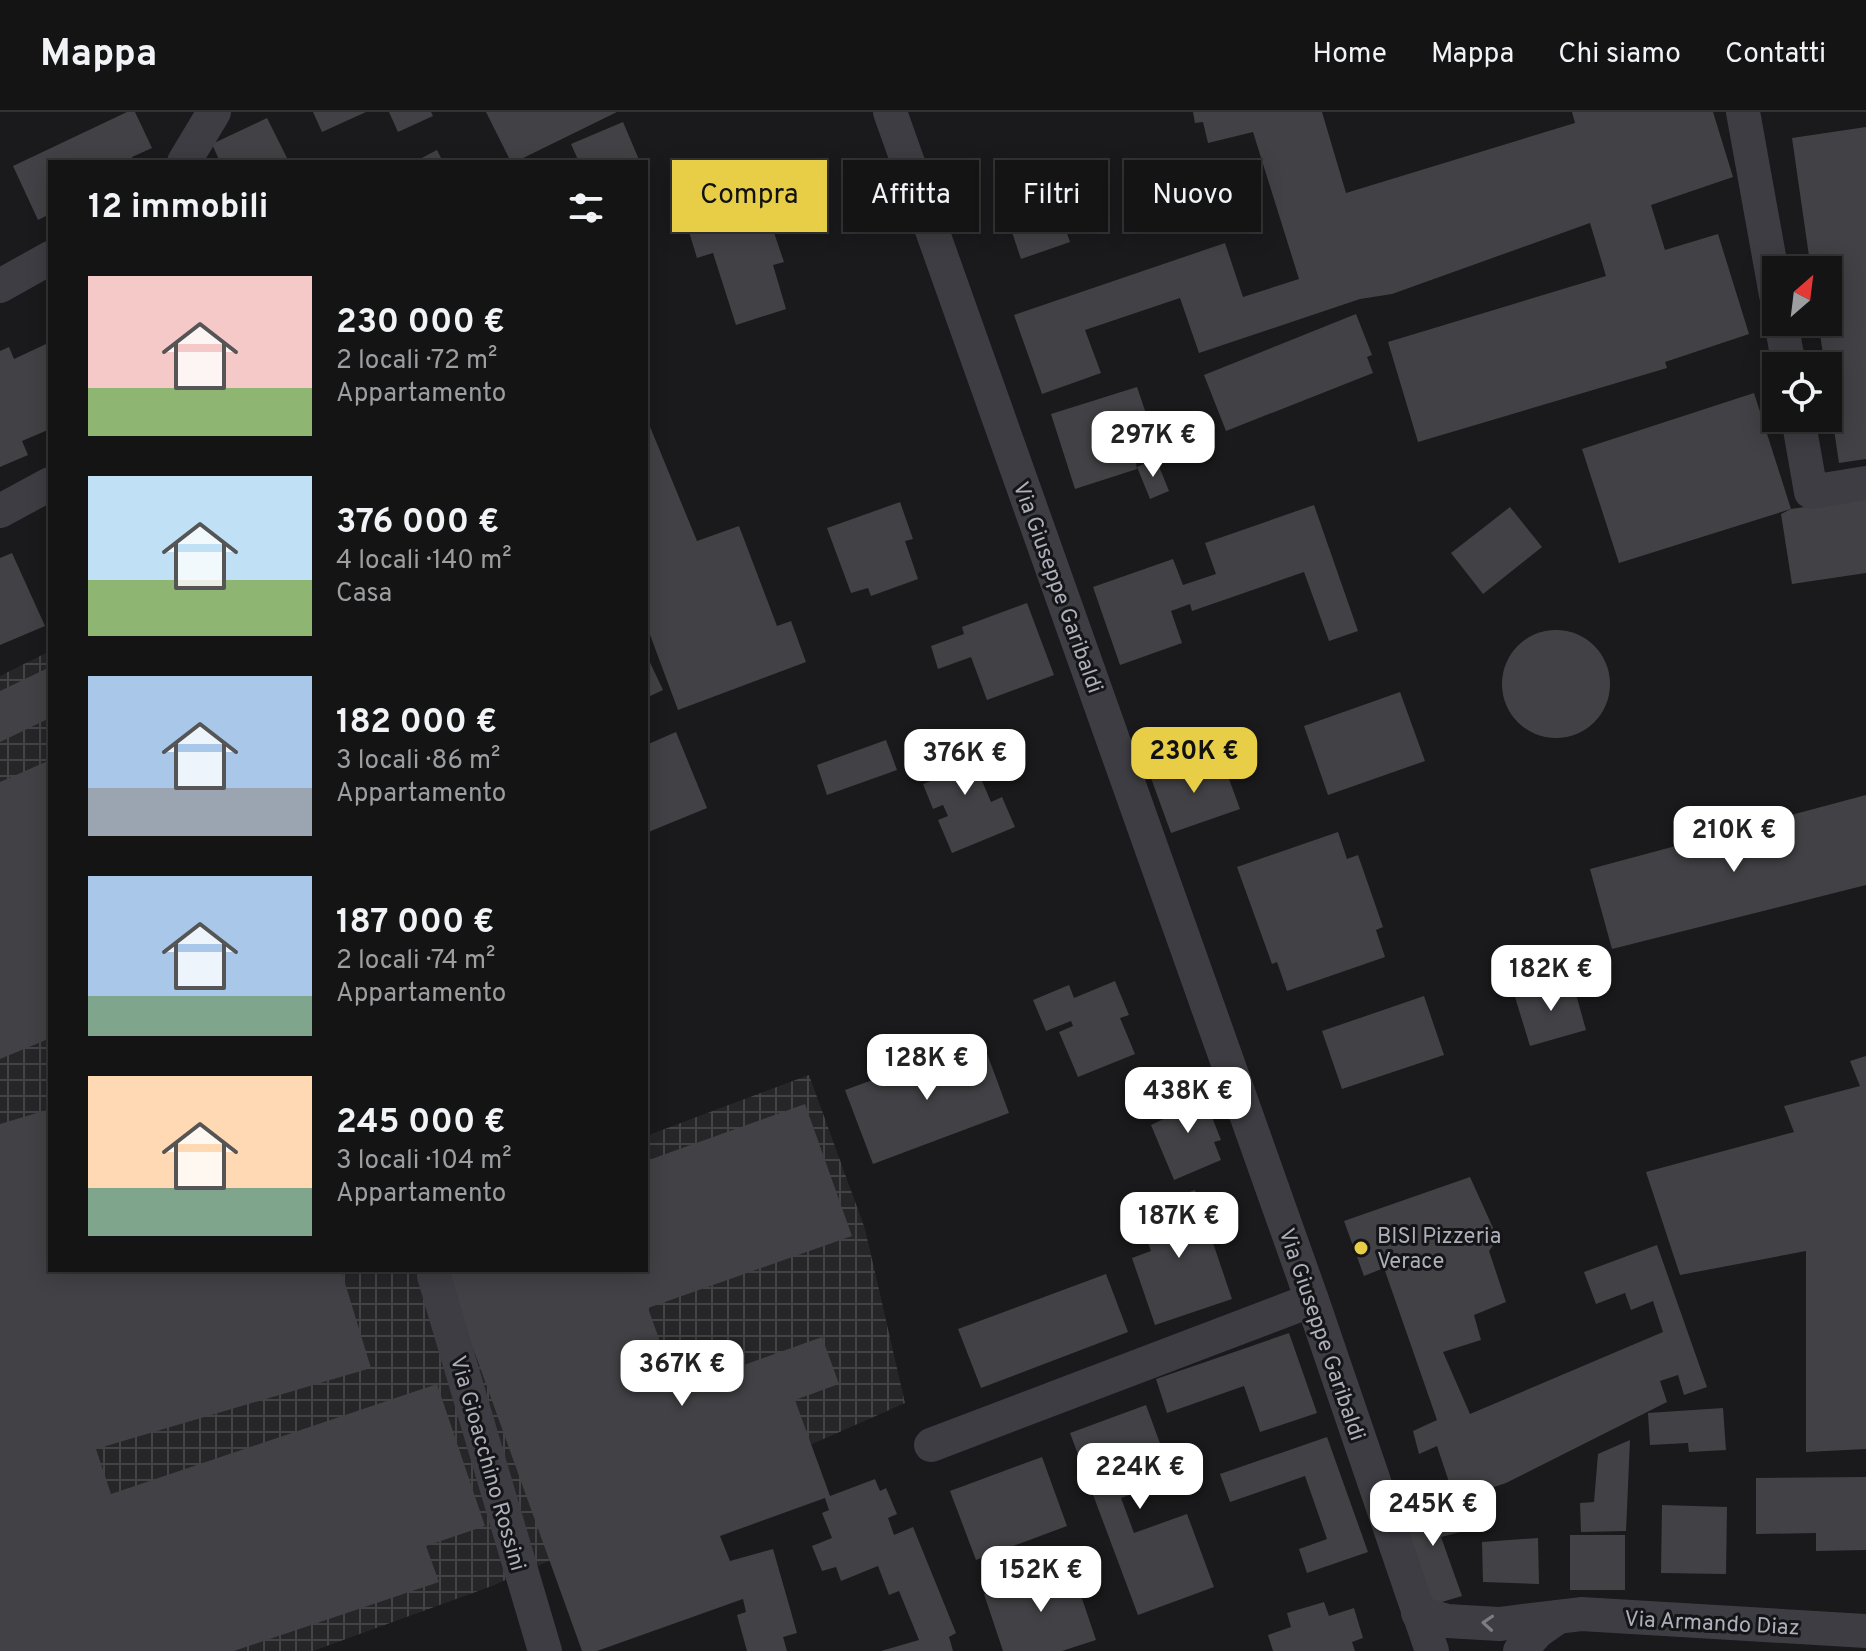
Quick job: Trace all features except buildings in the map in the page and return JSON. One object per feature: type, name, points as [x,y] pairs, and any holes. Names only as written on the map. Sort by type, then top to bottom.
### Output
[{"type":"street","points":[[185,160],[214,112]]},
{"type":"street","name":"Via Giuseppe Garibaldi","points":[[890,112],[1312,1300],[1433,1651]]},
{"type":"street","points":[[1743,112],[1769,256]]},
{"type":"street","points":[[0,286],[48,259]]},
{"type":"street","points":[[1800,432],[1811,492],[1866,483]]},
{"type":"street","points":[[0,511],[48,485]]},
{"type":"street","name":"Via Gioacchino Rossini","points":[[434,1276],[545,1651]]},
{"type":"street","points":[[931,1445],[1312,1300]]},
{"type":"street","name":"Via Armando Diaz","points":[[1418,1613],[1447,1621],[1499,1624],[1581,1614],[1866,1631]]},
{"type":"street","points":[[1516,1648],[1558,1617]]},
{"type":"shaded area","points":[[48,652],[48,1272],[648,1272],[648,1135],[809,1075],[865,1229],[905,1403],[492,1586],[313,1651],[0,1651],[0,676]]},
{"type":"place","name":"BISI Pizzeria Verace","points":[[1361,1248]]}]
